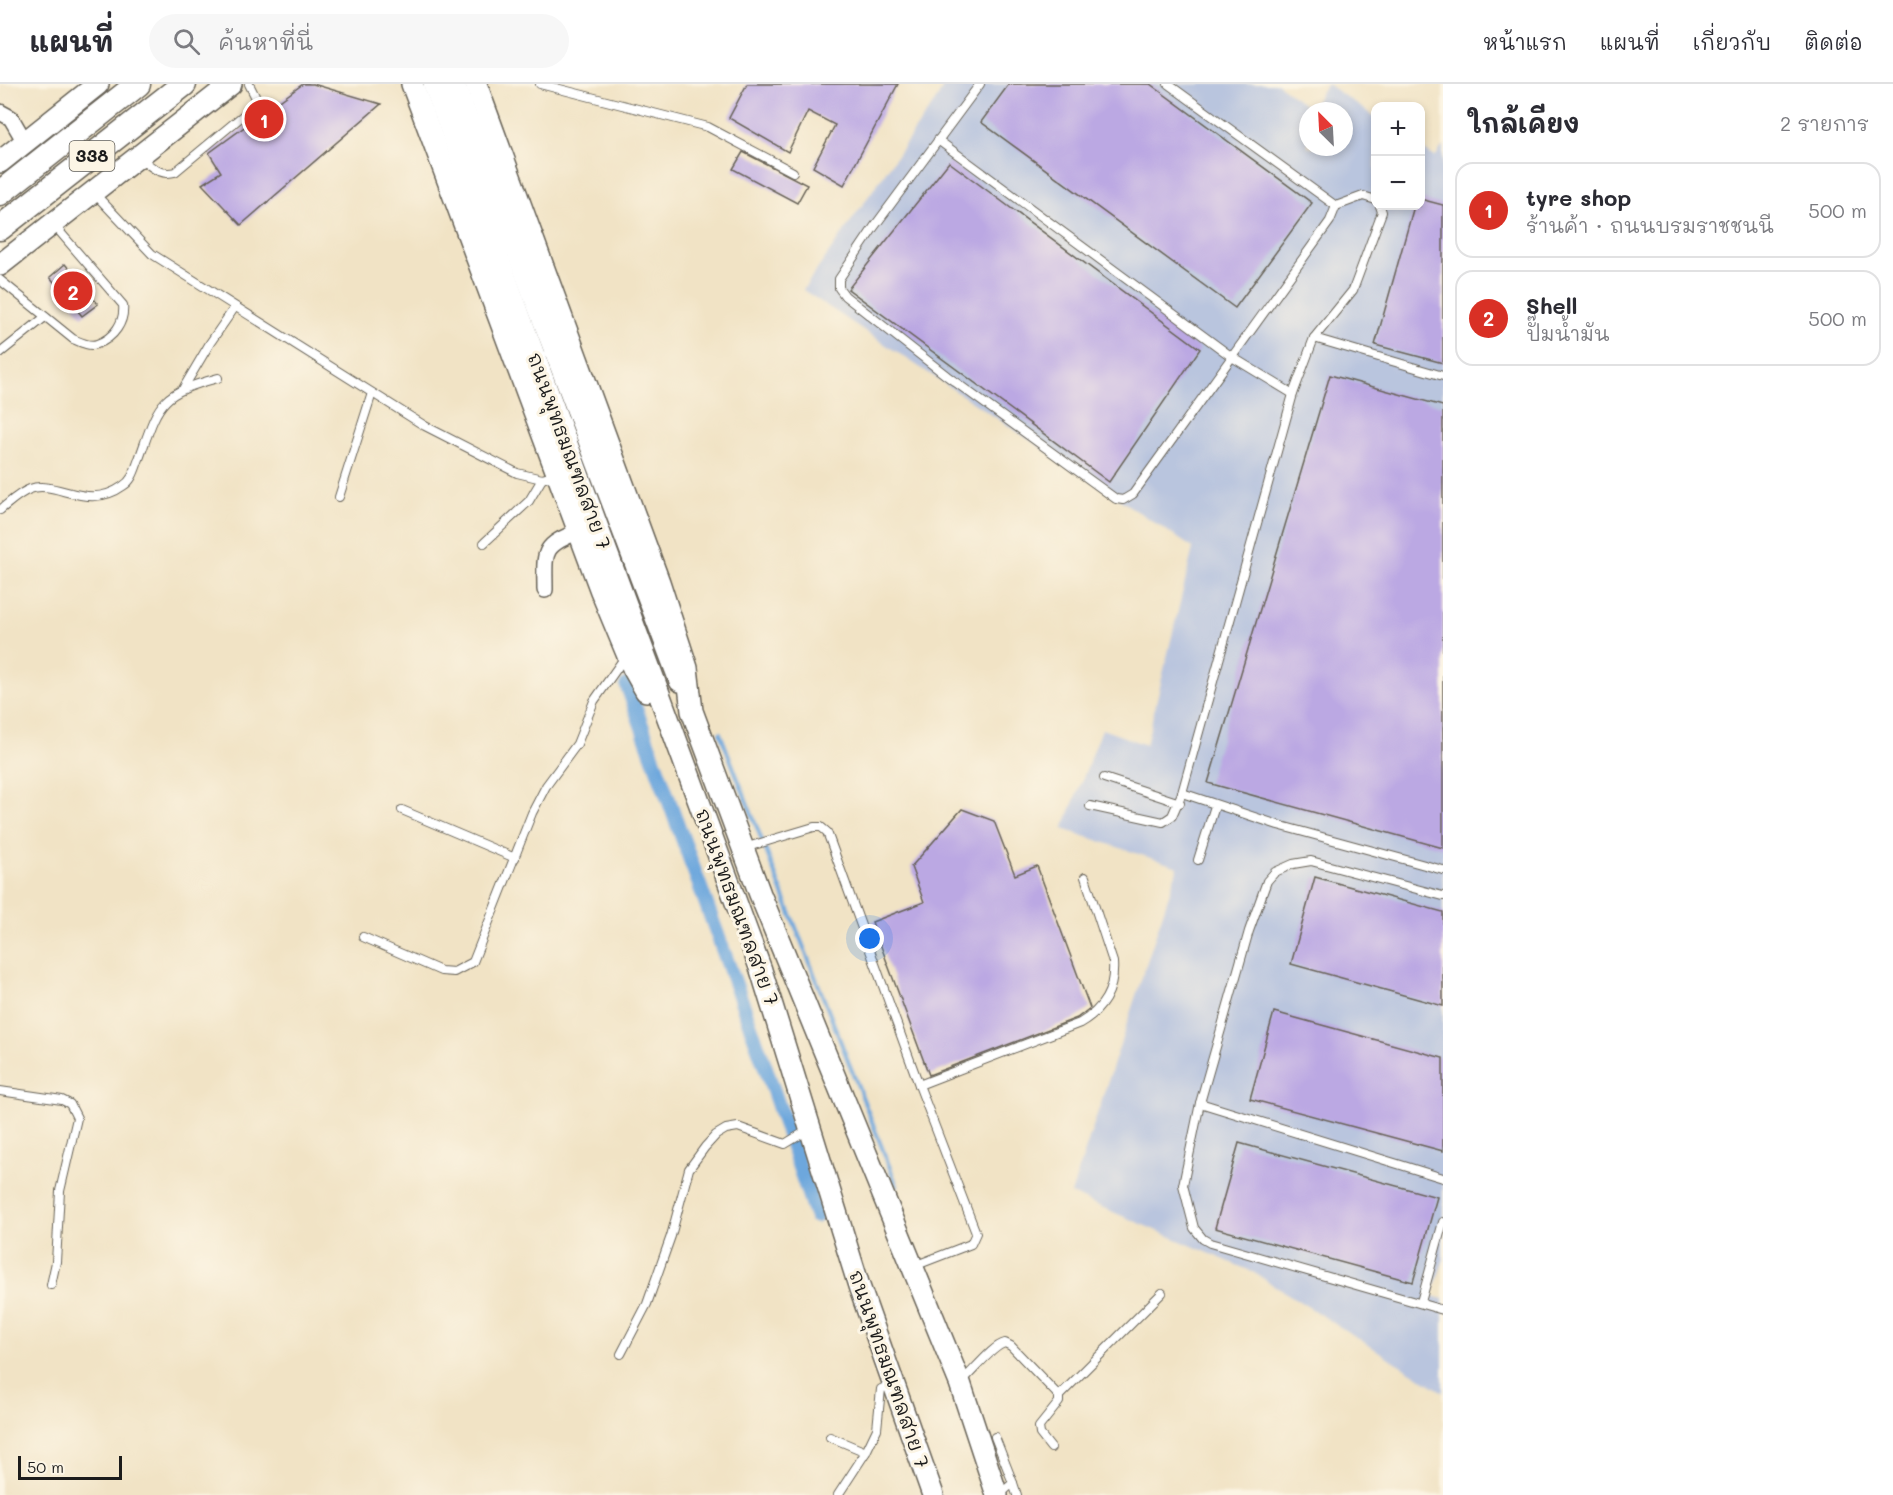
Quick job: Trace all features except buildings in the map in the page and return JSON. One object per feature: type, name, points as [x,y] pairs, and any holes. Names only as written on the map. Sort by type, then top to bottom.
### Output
[{"type":"highway","name":"338","points":[[0,193],[138,84]]},
{"type":"highway","name":"338","points":[[0,228],[184,84]]},
{"type":"main road","points":[[0,162],[98,84]]},
{"type":"main road","points":[[0,265],[231,84]]},
{"type":"main road","points":[[412,84],[549,477],[578,532],[627,655],[644,689],[664,709]]},
{"type":"main road","points":[[434,84],[676,674],[688,696]]},
{"type":"main road","points":[[454,84],[532,322]]},
{"type":"main road","points":[[476,84],[682,648],[687,668],[688,696]]},
{"type":"main road","name":"ถนนพุทธมณฑลสาย 7","points":[[532,322],[664,709],[761,970],[859,1286],[933,1495]]},
{"type":"main road","name":"ถนนพุทธมณฑลสาย 7","points":[[688,696],[743,849],[1003,1491]]},
{"type":"street","points":[[0,112],[11,118],[25,142]]},
{"type":"street","points":[[545,590],[547,552],[556,540],[578,532]]},
{"type":"lane","points":[[138,156],[158,172],[167,175],[175,172],[252,108],[255,98],[249,84]]},
{"type":"lane","points":[[540,84],[708,127],[793,172]]},
{"type":"lane","points":[[980,84],[868,236],[839,279],[839,288],[845,297],[947,376],[1116,499],[1123,500],[1133,494],[1330,221],[1336,206],[1363,196],[1371,198]]},
{"type":"lane","points":[[1168,84],[1336,206]]},
{"type":"lane","points":[[938,140],[1232,357],[1293,394]]},
{"type":"lane","points":[[93,192],[152,254],[424,426],[507,468],[549,477],[529,501],[484,543]]},
{"type":"lane","points":[[1090,806],[1163,822],[1172,816],[1180,803],[1293,394],[1314,338],[1353,290],[1381,210]]},
{"type":"lane","points":[[0,280],[73,339],[86,344],[97,344],[121,326],[124,316],[123,305],[52,224]]},
{"type":"lane","points":[[184,387],[235,307]]},
{"type":"lane","points":[[0,354],[45,317]]},
{"type":"lane","points":[[1314,338],[1443,376]]},
{"type":"lane","points":[[0,510],[30,489],[39,487],[83,497],[112,492],[124,486],[132,478],[156,412],[172,393],[184,387],[218,378]]},
{"type":"lane","points":[[339,497],[372,393]]},
{"type":"lane","points":[[363,937],[441,971],[454,972],[464,969],[473,962],[532,813],[546,786],[568,759],[594,701],[627,655]]},
{"type":"lane","points":[[1104,778],[1180,803]]},
{"type":"lane","points":[[1182,793],[1215,806],[1443,870]]},
{"type":"lane","points":[[1198,860],[1215,806]]},
{"type":"lane","points":[[402,810],[515,858]]},
{"type":"lane","points":[[743,849],[814,826],[821,827],[827,832],[919,1085],[976,1233],[971,1244],[912,1266]]},
{"type":"lane","points":[[1443,896],[1311,861],[1293,864],[1275,872],[1267,881],[1250,930],[1200,1103],[1183,1185],[1194,1228],[1203,1239],[1443,1310]]},
{"type":"lane","points":[[919,1085],[1080,1023],[1096,1013],[1103,1005],[1114,970],[1113,962],[1085,877]]},
{"type":"lane","points":[[0,1091],[62,1100],[70,1104],[77,1118],[60,1191],[56,1262],[51,1285]]},
{"type":"lane","points":[[1200,1103],[1443,1178]]},
{"type":"lane","points":[[621,1354],[647,1304],[671,1236],[689,1169],[705,1147],[726,1129],[738,1127],[785,1144],[811,1129]]},
{"type":"lane","points":[[1421,1302],[1443,1222]]},
{"type":"lane","points":[[1051,1448],[1040,1434],[1039,1427],[1059,1402],[1059,1396],[1162,1293]]},
{"type":"lane","points":[[960,1383],[982,1363],[990,1351],[1005,1343],[1059,1396]]},
{"type":"lane","points":[[838,1495],[866,1452],[877,1429],[881,1389],[894,1383]]},
{"type":"lane","points":[[830,1437],[866,1452]]},
{"type":"lane","points":[[995,1437],[1003,1491],[1017,1495]]},
{"type":"shaded area","points":[[944,84],[1278,84],[1301,102],[1299,102],[1299,156],[1353,156],[1353,102],[1315,102],[1327,84],[1371,114],[1371,210],[1425,210],[1425,151],[1435,157],[1443,146],[1443,1261],[1432,1296],[1443,1299],[1443,1392],[1253,1272],[1071,1194],[1178,867],[1063,829],[1102,729],[1146,745],[1193,548],[803,290],[938,97]]},
{"type":"waterway","points":[[627,685],[765,1066],[816,1216]]},
{"type":"waterway","points":[[720,733],[897,1186]]},
{"type":"place","name":"tyre shop","points":[[264,119]]},
{"type":"place","name":"Shell","points":[[73,291]]}]
